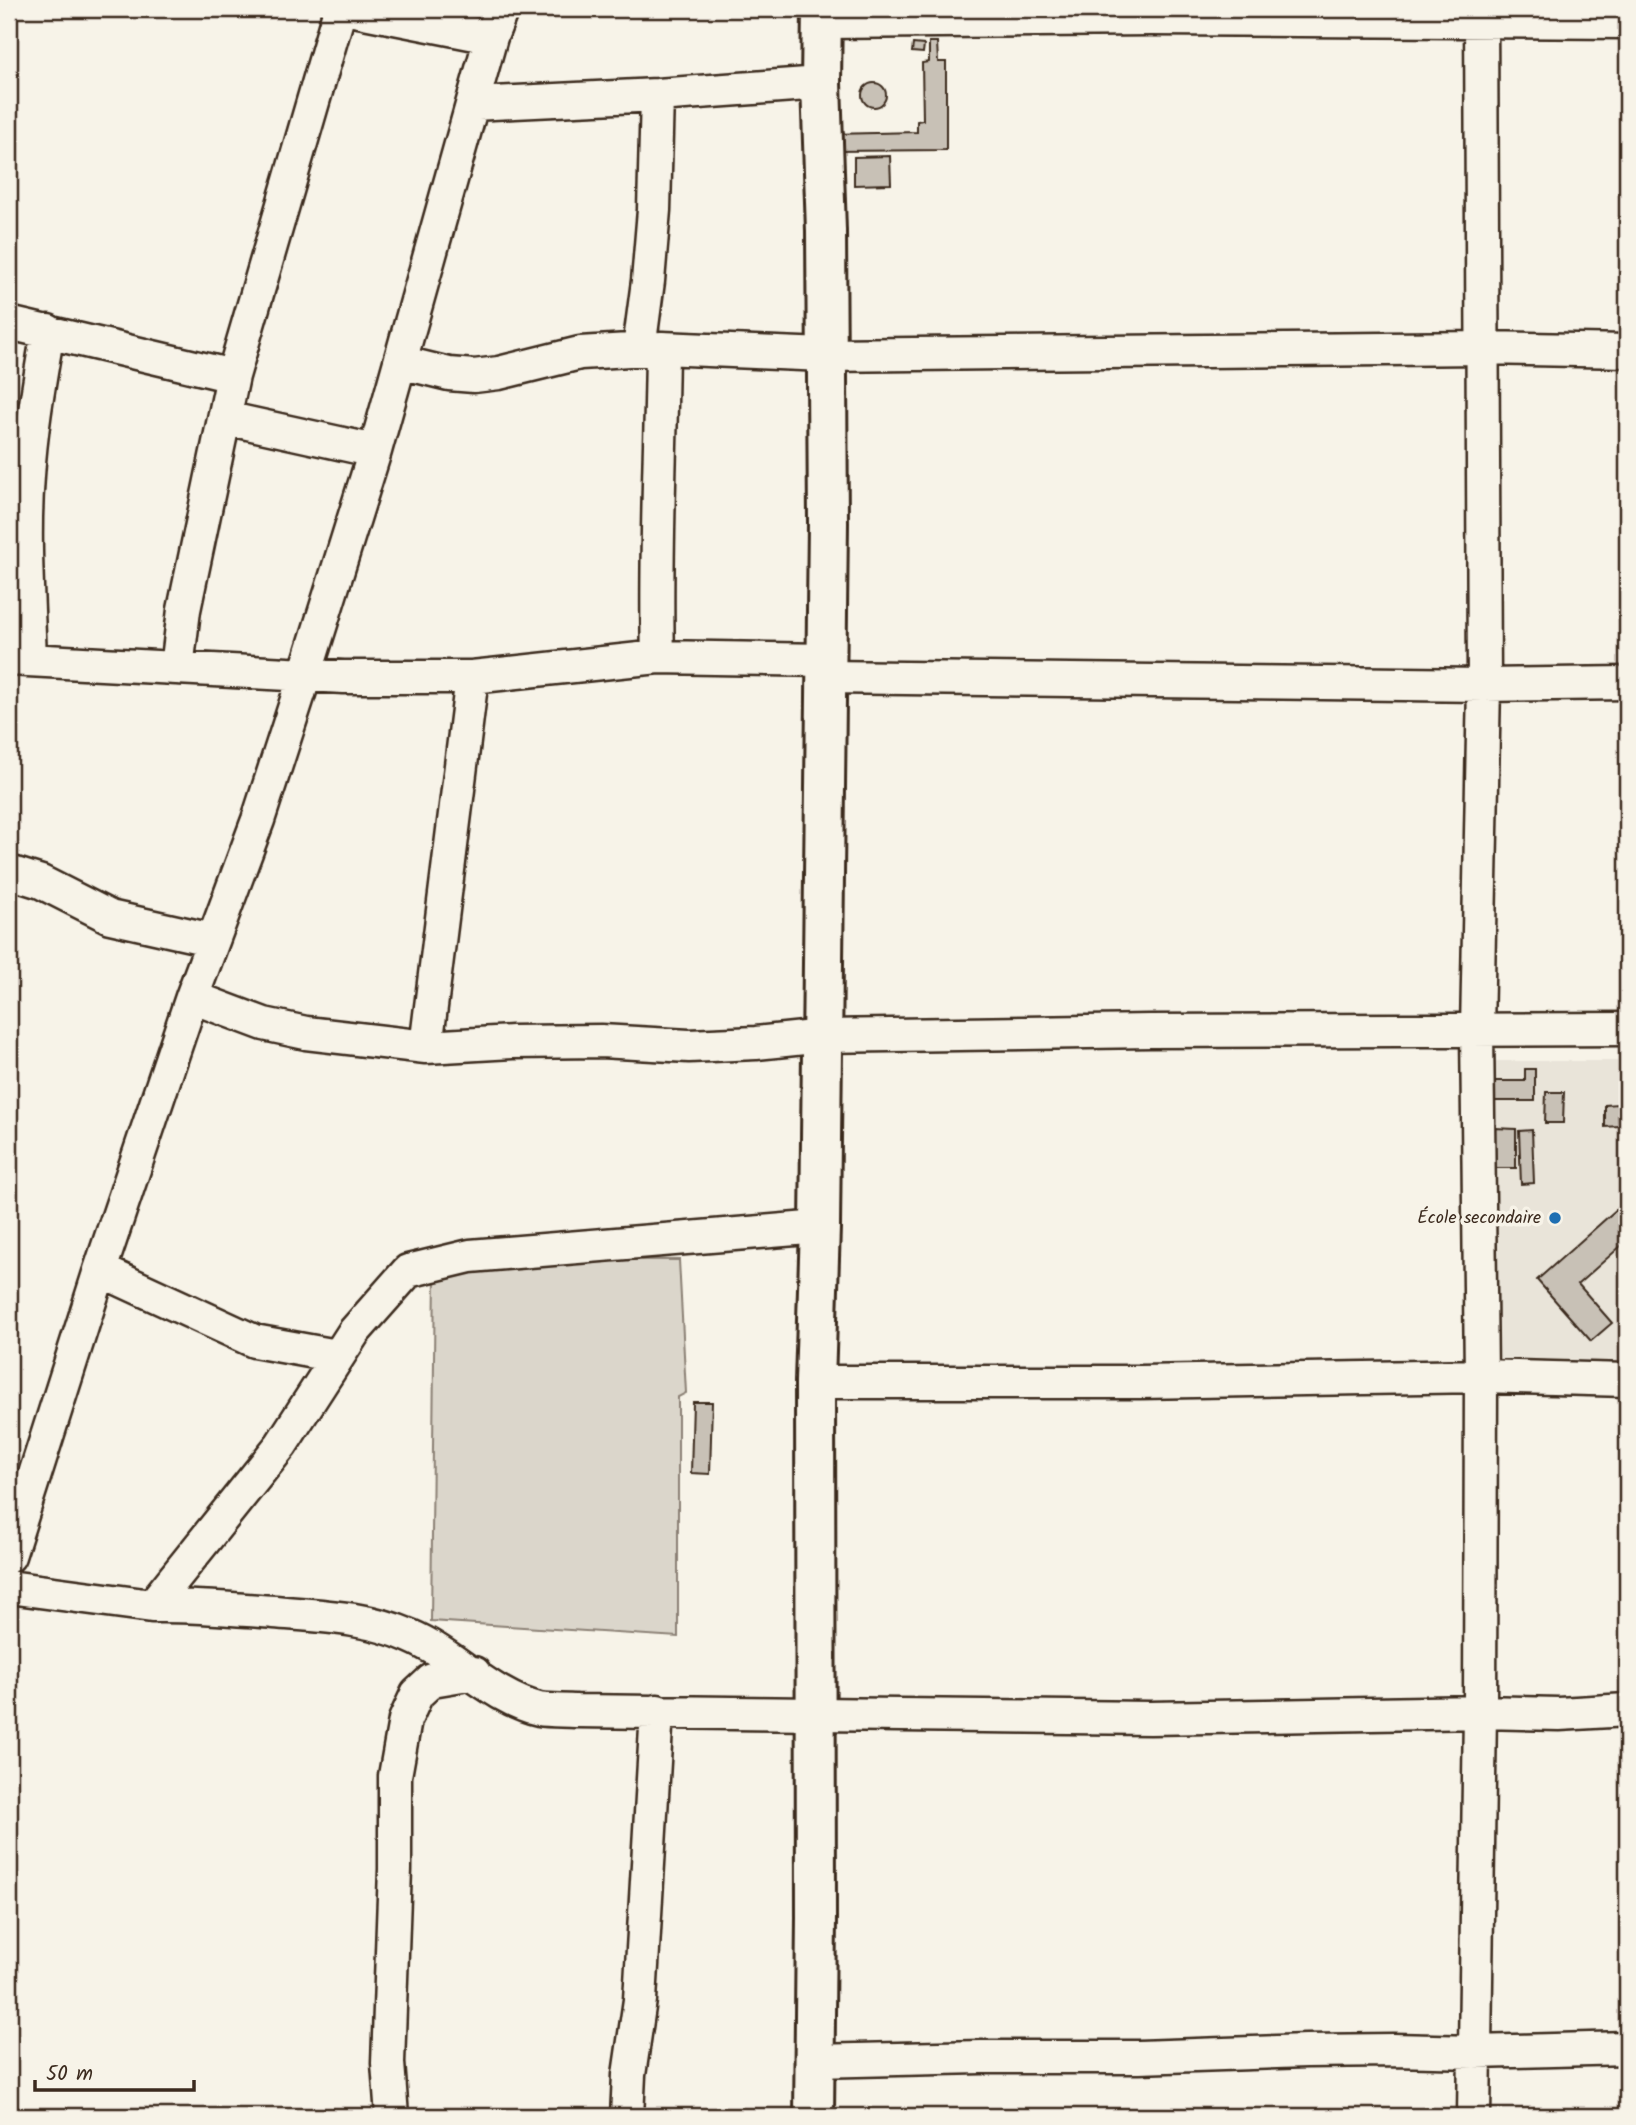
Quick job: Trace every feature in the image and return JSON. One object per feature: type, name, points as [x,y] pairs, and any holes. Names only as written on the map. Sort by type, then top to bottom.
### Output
[{"type":"main road","points":[[814,2116],[814,1382],[820,1227],[828,523],[822,15]]},
{"type":"street","points":[[177,668],[184,610],[233,376],[340,9]]},
{"type":"street","points":[[9,1556],[17,1502],[100,1270],[192,997],[258,820],[305,675],[375,452],[497,23],[349,9]]},
{"type":"street","points":[[822,15],[1151,19],[1481,15],[1627,22]]},
{"type":"street","points":[[1474,2116],[1480,1712],[1481,1377],[1477,1030],[1484,685],[1481,15]]},
{"type":"street","points":[[473,104],[821,83]]},
{"type":"street","points":[[657,95],[649,281],[660,504],[656,586],[658,657]]},
{"type":"street","points":[[9,323],[233,376]]},
{"type":"street","points":[[48,331],[31,435],[27,478],[19,659],[305,675],[472,677],[658,657],[825,669],[1484,685],[1627,683]]},
{"type":"street","points":[[400,362],[449,374],[474,376],[499,373],[580,353],[651,348],[825,355],[1483,348],[1627,351]]},
{"type":"street","points":[[225,418],[375,452]]},
{"type":"street","points":[[426,1047],[472,677]]},
{"type":"street","points":[[9,872],[41,882],[110,917],[213,940]]},
{"type":"street","points":[[192,997],[264,1024],[306,1033],[426,1047],[601,1041],[689,1046],[823,1036],[1150,1031],[1627,1029]]},
{"type":"street","points":[[152,1606],[281,1446],[354,1332],[408,1271],[470,1256],[820,1227]]},
{"type":"street","points":[[100,1270],[254,1342],[337,1356]]},
{"type":"street","points":[[814,1382],[1140,1382],[1481,1377],[1627,1380]]},
{"type":"street","points":[[9,1587],[152,1606],[187,1605],[362,1622],[408,1635],[440,1650],[502,1694],[539,1709],[816,1716],[1150,1718],[1480,1712],[1559,1714],[1627,1710]]},
{"type":"street","points":[[392,2116],[388,2063],[396,1869],[394,1776],[405,1720],[417,1694],[432,1680],[474,1673]]},
{"type":"street","points":[[627,2116],[629,2074],[640,2000],[657,1711]]},
{"type":"street","points":[[815,2061],[1139,2057],[1306,2051],[1474,2052],[1627,2048]]},
{"type":"shaded area","name":"École secondaire","points":[[1482,1061],[1627,1061],[1627,1374],[1482,1374]]},
{"type":"shaded area","points":[[481,1259],[679,1260],[686,1393],[678,1397],[678,1637],[431,1621],[435,1273]]},
{"type":"building","points":[[929,42],[937,42],[938,62],[946,62],[946,150],[833,151],[833,134],[917,132],[917,121],[923,120],[922,63],[929,62]]},
{"type":"building","points":[[913,44],[924,45],[923,53],[912,52]]},
{"type":"building","points":[[874,83],[883,86],[886,95],[883,104],[874,107],[865,104],[862,95],[865,86]]},
{"type":"building","points":[[890,156],[891,184],[854,185],[854,157]]},
{"type":"building","points":[[1525,1069],[1535,1069],[1535,1101],[1490,1101],[1490,1081],[1525,1081]]},
{"type":"building","points":[[1546,1092],[1564,1092],[1563,1123],[1545,1123]]},
{"type":"building","points":[[1627,1098],[1627,1121],[1624,1121],[1623,1099]]},
{"type":"building","points":[[1618,1104],[1619,1126],[1605,1127],[1605,1105]]},
{"type":"building","points":[[1494,1128],[1516,1129],[1516,1168],[1494,1168]]},
{"type":"building","points":[[1532,1130],[1534,1183],[1521,1184],[1519,1131]]},
{"type":"building","points":[[1627,1200],[1627,1250],[1622,1245],[1578,1284],[1612,1323],[1591,1341],[1537,1280]]},
{"type":"building","points":[[693,1402],[712,1402],[710,1474],[691,1473]]},
{"type":"place","name":"École secondaire","points":[[1555,1218]]}]
